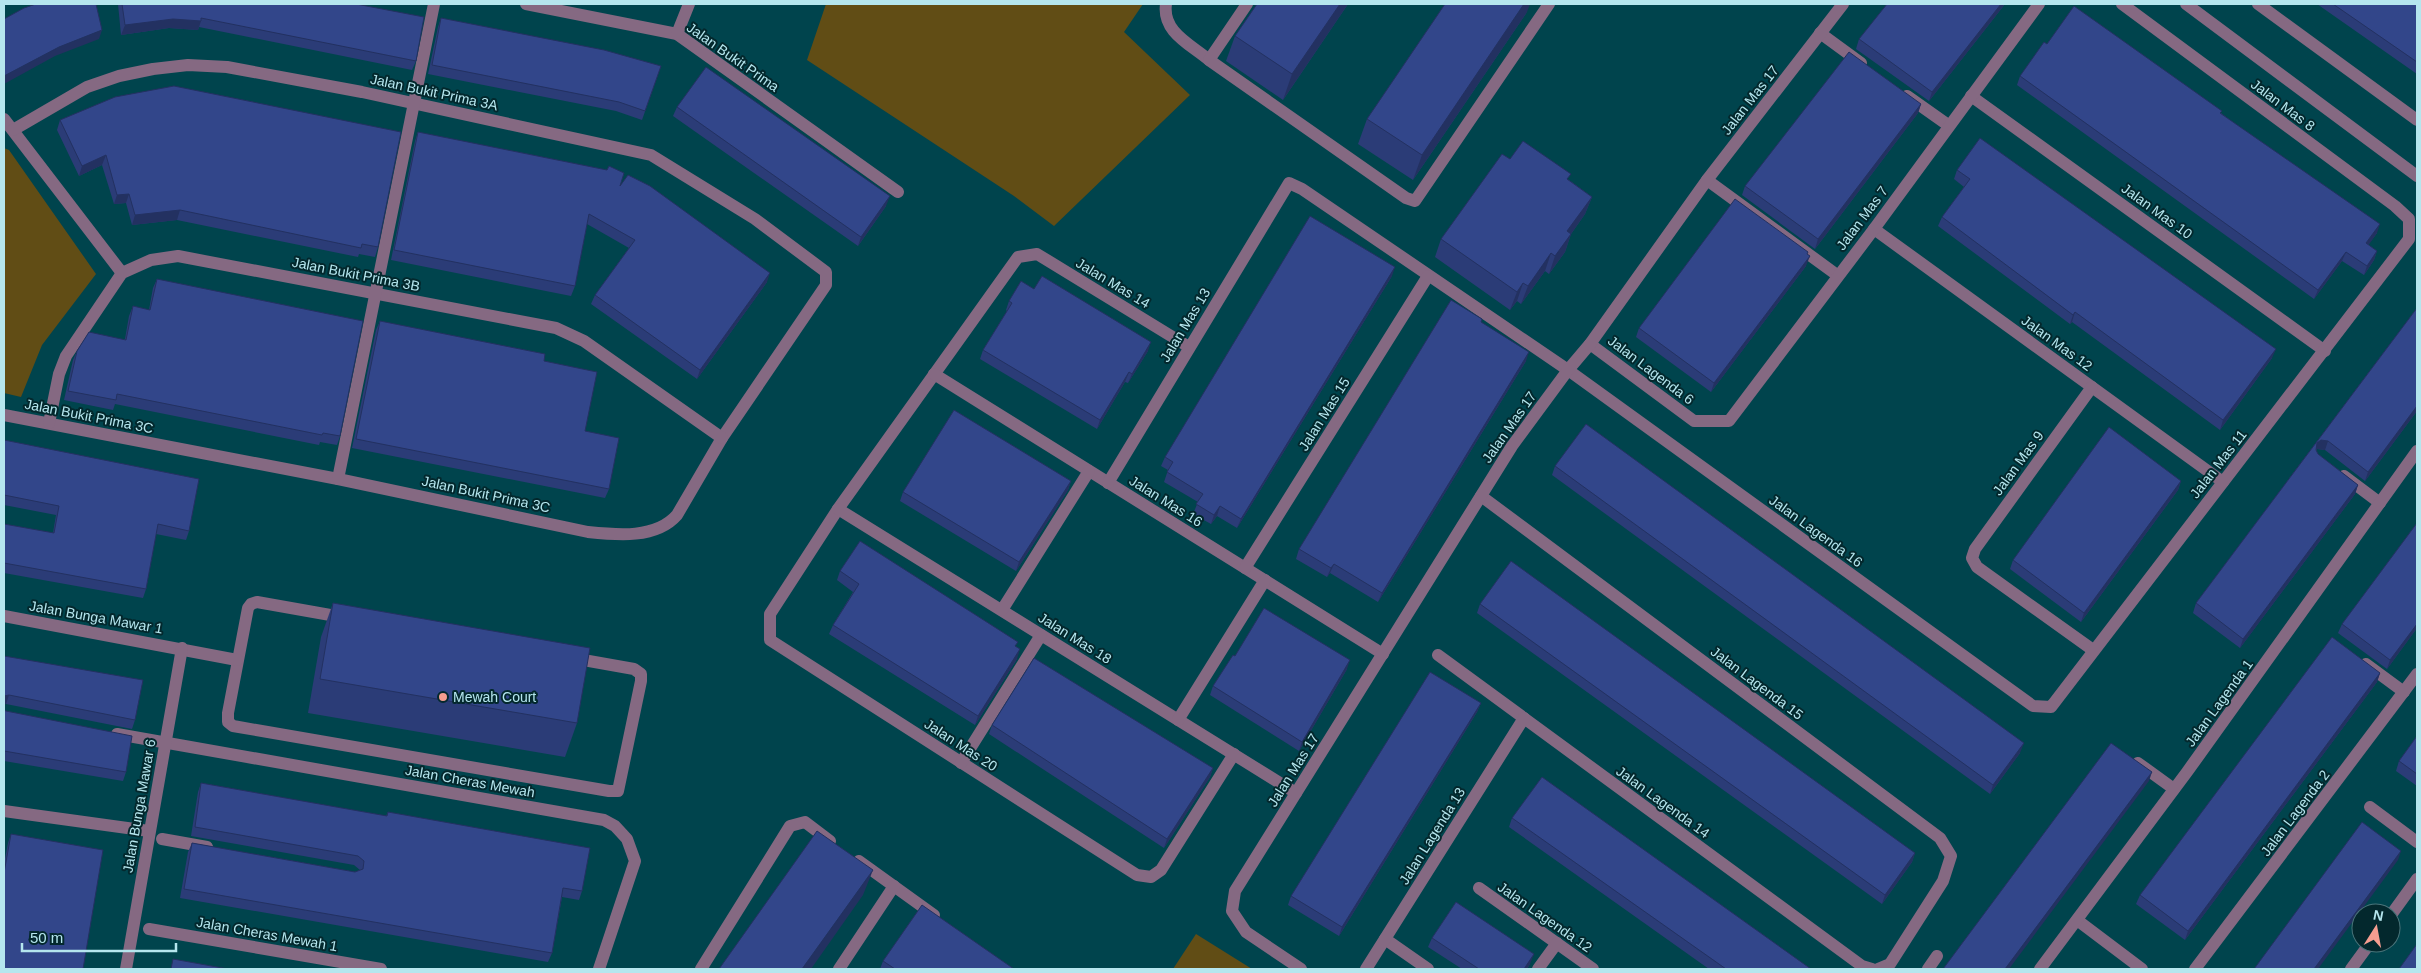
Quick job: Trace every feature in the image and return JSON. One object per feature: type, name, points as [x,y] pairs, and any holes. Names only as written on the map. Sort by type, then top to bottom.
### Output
[{"type":"street","points":[[338,479],[434,4]]},
{"type":"street","name":"Jalan Bukit Prima","points":[[526,4],[678,34],[898,192]]},
{"type":"street","points":[[678,34],[690,4]]},
{"type":"street","points":[[1166,4],[1164,15],[1172,30],[1209,60],[1406,198],[1415,201],[1549,4]]},
{"type":"street","points":[[1209,60],[1247,4]]},
{"type":"street","name":"Jalan Mas 17","points":[[1301,969],[1246,932],[1232,911],[1235,891],[1512,446],[1568,370],[1590,344],[1707,180],[1843,4]]},
{"type":"street","name":"Jalan Mas 7","points":[[1694,421],[1728,421],[1874,229],[1948,125],[2039,4]]},
{"type":"street","name":"Jalan Mas 8","points":[[2122,4],[2395,206],[2410,220],[2410,239]]},
{"type":"street","points":[[2186,4],[2417,176]]},
{"type":"street","points":[[2258,4],[2417,120]]},
{"type":"street","points":[[1820,33],[1868,68]]},
{"type":"street","name":"Jalan Bukit Prima 3A","points":[[13,130],[87,87],[119,76],[153,69],[188,65],[227,67],[540,130],[650,155],[755,219],[826,272]]},
{"type":"street","points":[[1900,91],[1948,125]]},
{"type":"street","name":"Jalan Mas 10","points":[[1970,96],[2325,351]]},
{"type":"street","points":[[4,119],[122,274]]},
{"type":"street","points":[[1707,180],[1838,275]]},
{"type":"street","name":"Jalan Lagenda 16","points":[[1289,183],[1302,189],[1568,370],[2033,706],[2051,707]]},
{"type":"street","name":"Jalan Mas 13","points":[[1108,483],[1289,183]]},
{"type":"street","name":"Jalan Mas 12","points":[[1874,229],[2223,482]]},
{"type":"street","name":"Jalan Mas 11","points":[[2051,707],[2410,239]]},
{"type":"street","name":"Jalan Mas 14","points":[[934,374],[1018,257],[1037,254],[1189,347]]},
{"type":"street","name":"Jalan Bukit Prima 3B","points":[[49,423],[59,374],[66,356],[122,274],[151,260],[178,256],[556,328],[571,333],[722,438]]},
{"type":"street","name":"Jalan Bukit Prima 3C","points":[[4,415],[338,479],[588,532],[621,536],[645,532],[670,522],[722,438],[826,285],[826,272]]},
{"type":"street","name":"Jalan Mas 15","points":[[1245,568],[1428,276]]},
{"type":"street","name":"Jalan Lagenda 6","points":[[1590,344],[1694,421]]},
{"type":"street","points":[[838,509],[934,374]]},
{"type":"street","name":"Jalan Mas 16","points":[[934,374],[1383,654]]},
{"type":"street","name":"Jalan Mas 9","points":[[2092,387],[1975,549],[1972,558],[1977,567],[2093,650]]},
{"type":"street","name":"Jalan Lagenda 1","points":[[2040,969],[2174,789],[2417,451]]},
{"type":"street","points":[[2335,468],[2380,503]]},
{"type":"street","points":[[1002,610],[1089,471]]},
{"type":"street","name":"Jalan Lagenda 15","points":[[1481,496],[1940,838],[1951,856],[1943,881],[1890,964],[1878,969]]},
{"type":"street","name":"Jalan Mas 18","points":[[838,509],[1296,793]]},
{"type":"street","name":"Jalan Mas 20","points":[[838,509],[770,614],[770,640],[1137,875],[1151,877],[1161,870],[1234,754]]},
{"type":"street","points":[[1178,720],[1266,580]]},
{"type":"street","points":[[257,602],[634,669],[641,674],[641,681],[622,785],[618,791],[609,791],[233,726],[228,722],[228,713],[238,660],[248,608],[251,604],[257,602]]},
{"type":"street","name":"Jalan Bunga Mawar 1","points":[[4,616],[238,660]]},
{"type":"street","points":[[961,763],[1041,635]]},
{"type":"street","name":"Jalan Bunga Mawar 6","points":[[126,969],[182,648]]},
{"type":"street","name":"Jalan Lagenda 14","points":[[1438,655],[1862,966],[1872,969]]},
{"type":"street","points":[[2356,656],[2404,692]]},
{"type":"street","name":"Jalan Lagenda 2","points":[[2195,969],[2417,676]]},
{"type":"street","name":"Jalan Lagenda 13","points":[[1366,969],[1524,718]]},
{"type":"street","name":"Jalan Cheras Mewah","points":[[101,731],[165,744],[604,820],[615,826],[626,839],[635,861],[599,969]]},
{"type":"street","points":[[2128,757],[2174,789]]},
{"type":"street","points":[[2370,807],[2417,842]]},
{"type":"street","points":[[4,811],[149,831]]},
{"type":"street","points":[[701,969],[790,826],[805,822],[948,925]]},
{"type":"street","points":[[162,839],[219,849]]},
{"type":"street","points":[[2400,903],[2417,879]]},
{"type":"street","points":[[838,969],[894,886]]},
{"type":"street","name":"Jalan Lagenda 12","points":[[1479,888],[1593,969]]},
{"type":"street","points":[[2076,920],[2142,969]]},
{"type":"street","name":"Jalan Cheras Mewah 1","points":[[149,929],[381,969]]},
{"type":"street","points":[[1385,939],[1428,969]]},
{"type":"street","points":[[1538,969],[1557,943]]},
{"type":"street","points":[[2351,969],[2363,953]]},
{"type":"street","points":[[1928,969],[1936,956]]},
{"type":"shaded area","points":[[826,4],[1143,4],[1124,32],[1190,95],[1054,226],[1014,196],[807,60]]},
{"type":"shaded area","points":[[4,148],[9,150],[96,274],[42,345],[21,397],[4,393]]},
{"type":"shaded area","points":[[1196,934],[1252,969],[1173,969]]},
{"type":"building","points":[[36,4],[96,4],[102,30],[59,47],[4,76],[4,19]]},
{"type":"building","points":[[122,4],[356,4],[424,17],[416,61],[201,18],[201,21],[173,19],[125,25]]},
{"type":"building","points":[[1257,4],[1340,4],[1292,74],[1235,36]]},
{"type":"building","points":[[1445,4],[1524,4],[1422,155],[1367,119]]},
{"type":"building","points":[[1887,4],[2001,4],[1932,92],[1859,39]]},
{"type":"building","points":[[2333,4],[2417,4],[2417,62]]},
{"type":"building","points":[[2074,6],[2222,111],[2220,113],[2380,224],[2366,243],[2377,251],[2367,266],[2346,252],[2318,290],[2020,76],[2044,42],[2047,44]]},
{"type":"building","points":[[441,18],[604,50],[661,66],[645,111],[619,102],[432,65]]},
{"type":"building","points":[[1849,52],[1921,104],[1818,239],[1745,186]]},
{"type":"building","points":[[706,67],[890,196],[861,237],[677,107]]},
{"type":"building","points":[[174,86],[401,132],[378,247],[362,244],[361,248],[180,210],[135,215],[129,194],[117,195],[106,155],[82,166],[60,120],[115,97]]},
{"type":"building","points":[[418,132],[607,170],[609,166],[624,173],[620,186],[628,175],[650,186],[770,273],[700,370],[595,295],[635,240],[589,214],[575,286],[394,250]]},
{"type":"building","points":[[1980,138],[2276,349],[2223,420],[2075,312],[2073,315],[1942,217],[1970,179],[1957,170]]},
{"type":"building","points":[[1523,141],[1571,174],[1567,179],[1592,197],[1567,231],[1571,234],[1555,256],[1551,253],[1528,286],[1523,283],[1517,292],[1441,239],[1502,154],[1510,159]]},
{"type":"building","points":[[1735,199],[1808,252],[1807,254],[1810,256],[1714,383],[1639,328]]},
{"type":"building","points":[[1310,216],[1395,267],[1241,519],[1220,506],[1214,515],[1196,504],[1203,494],[1167,472],[1173,462],[1165,457]]},
{"type":"building","points":[[1042,276],[1151,342],[1132,374],[1129,372],[1100,420],[983,350],[1012,303],[1009,301],[1021,281],[1034,289]]},
{"type":"building","points":[[157,279],[363,321],[340,436],[323,433],[322,435],[117,394],[116,400],[68,391],[77,351],[89,332],[126,340],[133,306],[150,310]]},
{"type":"building","points":[[1451,300],[1482,319],[1481,322],[1529,352],[1382,593],[1334,564],[1331,568],[1299,549]]},
{"type":"building","points":[[2417,308],[2417,406],[2368,472],[2328,441],[2321,440],[2317,443],[2316,450],[2318,454],[2358,485],[2243,639],[2196,603]]},
{"type":"building","points":[[380,321],[545,354],[544,361],[597,372],[585,431],[619,438],[609,489],[356,439]]},
{"type":"building","points":[[954,410],[1071,481],[1019,562],[903,492]]},
{"type":"building","points":[[1586,424],[2024,743],[1993,785],[1555,466]]},
{"type":"building","points":[[2109,427],[2181,481],[2084,613],[2013,560]]},
{"type":"building","points":[[4,440],[199,479],[189,531],[158,524],[146,589],[4,563],[4,524],[54,533],[59,506],[4,495]]},
{"type":"building","points":[[2417,523],[2417,624],[2390,660],[2342,624]]},
{"type":"building","points":[[860,541],[1018,642],[1015,646],[1020,649],[978,716],[833,625],[859,584],[840,571]]},
{"type":"building","points":[[1511,561],[1915,853],[1885,895],[1480,604]]},
{"type":"building","points":[[333,603],[590,648],[577,723],[320,679]]},
{"type":"building","points":[[1264,608],[1350,660],[1302,742],[1213,686],[1233,655],[1235,656]]},
{"type":"building","points":[[2332,637],[2380,673],[2188,931],[2140,895]]},
{"type":"building","points":[[4,656],[143,680],[135,720],[9,695],[4,696]]},
{"type":"building","points":[[1034,658],[1213,768],[1167,839],[992,725]]},
{"type":"building","points":[[1430,672],[1481,703],[1342,927],[1291,896]]},
{"type":"building","points":[[4,710],[132,736],[126,772],[4,751]]},
{"type":"building","points":[[2417,736],[2417,774],[2399,761]]},
{"type":"building","points":[[2111,743],[2152,772],[2005,969],[1943,969]]},
{"type":"building","points":[[1542,777],[1811,969],[1726,969],[1512,818]]},
{"type":"building","points":[[201,783],[387,816],[388,812],[590,848],[582,891],[563,888],[552,953],[184,889],[192,843],[355,872],[363,869],[364,861],[358,856],[195,827]]},
{"type":"building","points":[[2362,822],[2401,851],[2363,903],[2351,903],[2351,919],[2314,969],[2254,969]]},
{"type":"building","points":[[817,831],[873,870],[802,969],[719,969]]},
{"type":"building","points":[[11,834],[103,850],[83,969],[4,969],[4,873]]},
{"type":"building","points":[[1456,902],[1534,954],[1524,969],[1479,969],[1432,938]]},
{"type":"building","points":[[922,905],[1014,969],[895,969],[883,961]]},
{"type":"building","points":[[2417,944],[2417,969],[2399,969]]},
{"type":"building","points":[[173,959],[228,969],[171,969]]},
{"type":"place","name":"Mewah Court","points":[[443,697]]}]
